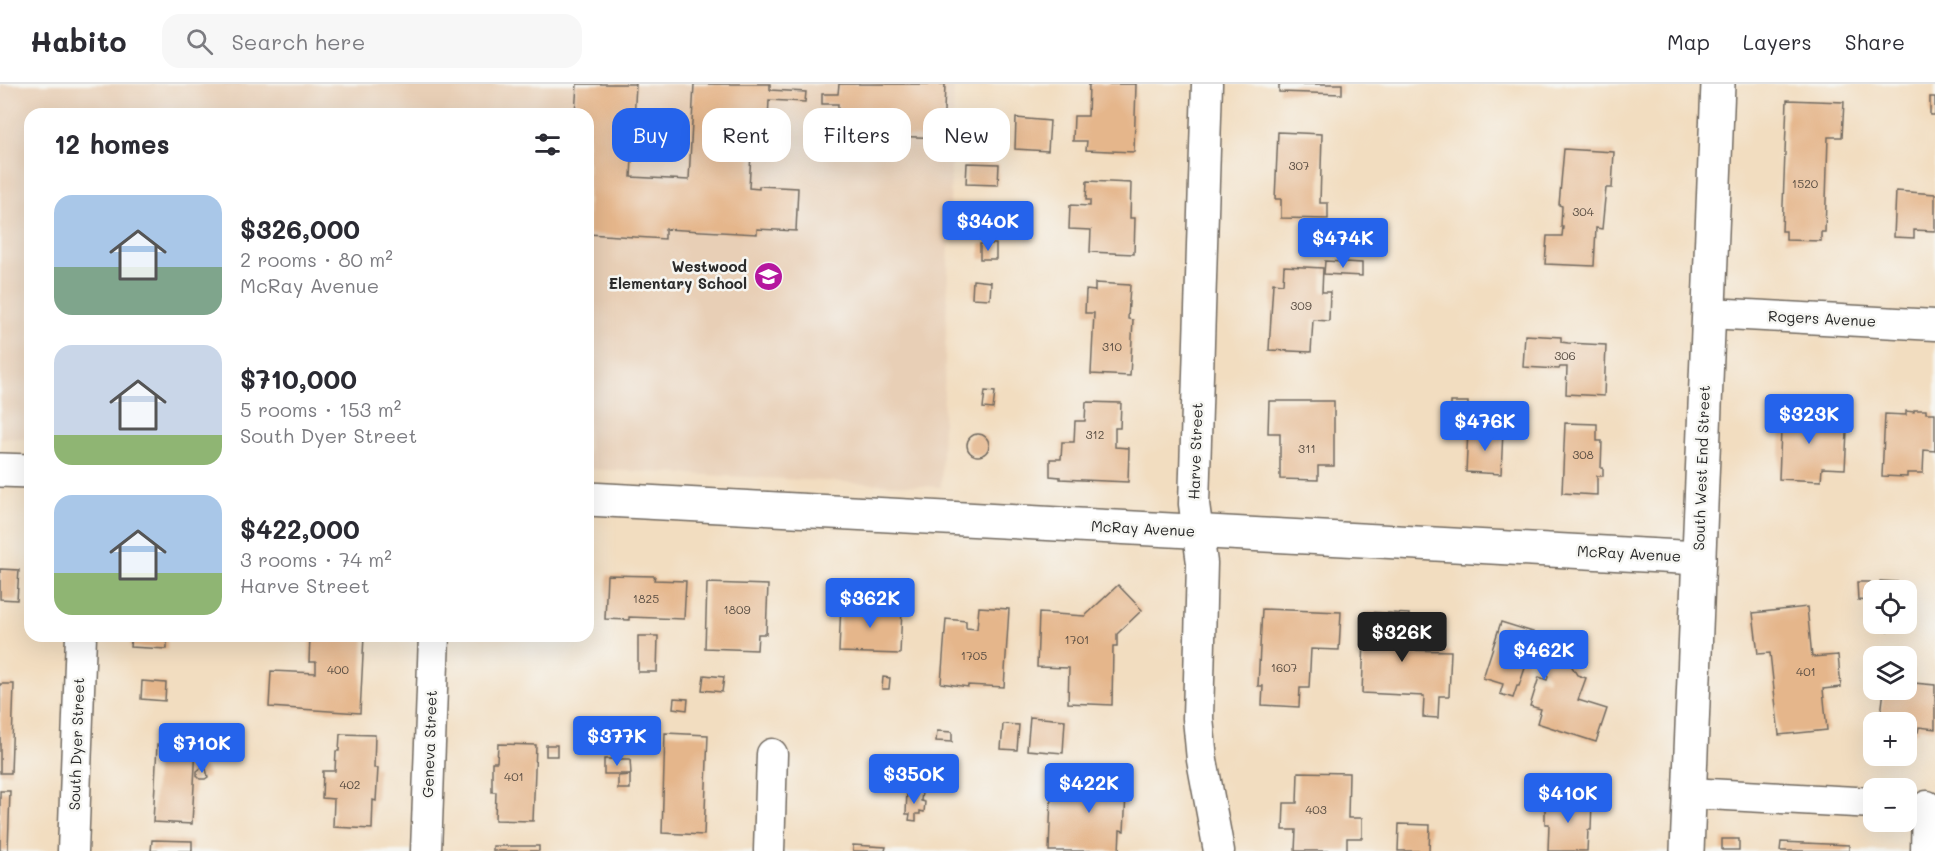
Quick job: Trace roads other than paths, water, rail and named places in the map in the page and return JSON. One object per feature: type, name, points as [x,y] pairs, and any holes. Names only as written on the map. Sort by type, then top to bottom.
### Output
[{"type":"street","name":"Harve Street","points":[[1206,84],[1194,504],[1202,563],[1198,718],[1202,760],[1219,851]]},
{"type":"street","name":"South West End Street","points":[[1687,851],[1718,84]]},
{"type":"street","name":"Rogers Avenue","points":[[1708,314],[1935,325]]},
{"type":"street","points":[[0,470],[24,471]]},
{"type":"street","name":"McRay Avenue","points":[[594,499],[1699,558]]},
{"type":"street","name":"South Dyer Street","points":[[73,851],[81,642]]},
{"type":"street","name":"Geneva Street","points":[[426,851],[434,642]]},
{"type":"street","points":[[769,851],[772,754]]},
{"type":"street","points":[[1689,793],[1863,802]]},
{"type":"street","points":[[1923,806],[1926,851]]},
{"type":"place","name":"Westwood Elementary School","points":[[768,276]]}]
